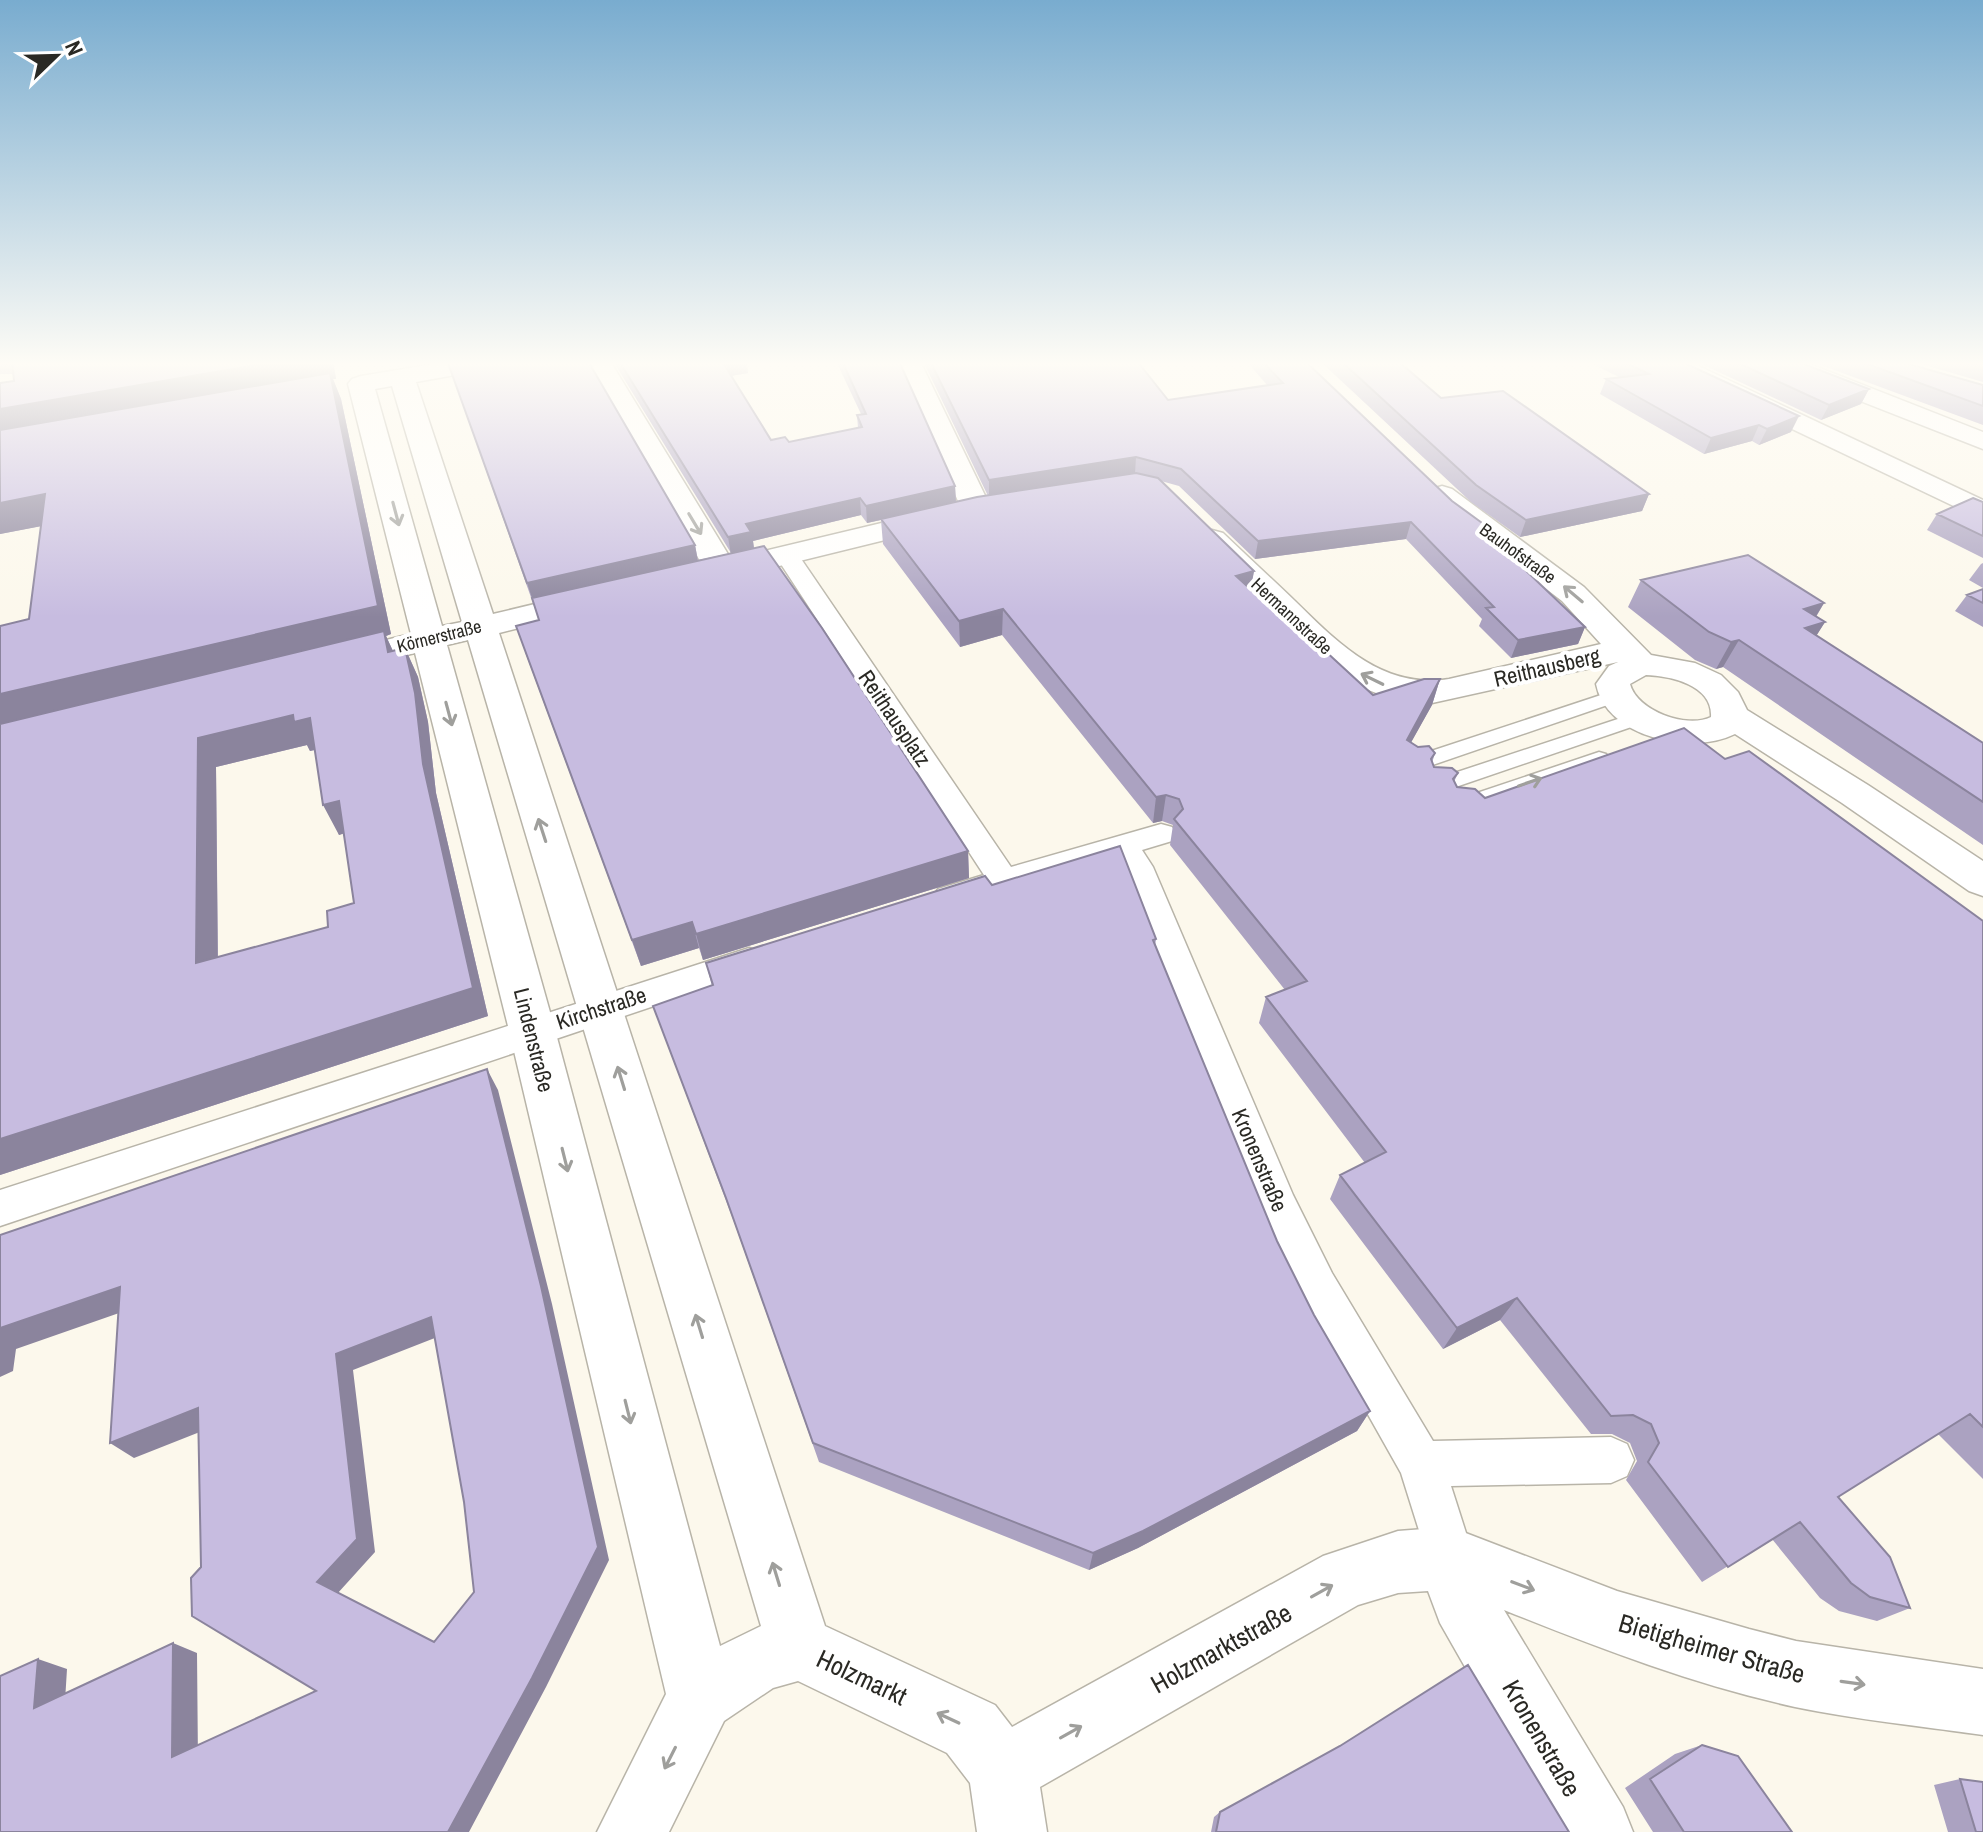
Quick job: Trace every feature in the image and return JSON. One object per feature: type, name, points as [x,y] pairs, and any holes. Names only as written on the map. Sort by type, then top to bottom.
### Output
[{"type":"street","name":"Lindenstraße","points":[[392,446],[429,639],[532,1030],[700,1697]]},
{"type":"street","points":[[406,446],[478,626],[800,1648]]},
{"type":"street","points":[[642,446],[707,574],[1008,505]]},
{"type":"street","points":[[948,446],[977,510]]},
{"type":"street","points":[[1848,446],[1983,511]]},
{"type":"street","name":"Bauhofstraße","points":[[1425,479],[1459,510],[1573,594],[1634,658]]},
{"type":"street","name":"Hermannstraße","points":[[1189,516],[1301,627],[1353,670],[1384,685],[1407,690],[1448,690]]},
{"type":"street","name":"Reithausplatz","points":[[787,555],[1003,880]]},
{"type":"street","name":"Körnerstraße","points":[[304,669],[615,595]]},
{"type":"street","name":"Reithausberg","points":[[1448,690],[1555,666],[1589,655],[1634,658]]},
{"type":"street","points":[[1634,658],[1678,668],[1704,679],[1724,694],[1731,705],[1731,716],[1725,725],[1713,731],[1644,722],[1613,685],[1634,658]]},
{"type":"street","points":[[1731,716],[1855,794],[1983,881]]},
{"type":"street","points":[[927,904],[1161,834]]},
{"type":"street","name":"Kronenstraße","points":[[1122,845],[1138,867],[1277,1202],[1318,1287],[1421,1464],[1462,1601],[1598,1832]]},
{"type":"street","name":"Kirchstraße","points":[[0,1208],[775,952]]},
{"type":"street","points":[[1421,1464],[1611,1460]]},
{"type":"street","name":"Bietigheimer Straße","points":[[1450,1558],[1617,1623],[1749,1662],[1796,1674],[1983,1702]]},
{"type":"street","name":"Holzmarktstraße","points":[[1008,1801],[1345,1578],[1398,1562],[1450,1558]]},
{"type":"street","name":"Holzmarkt","points":[[700,1697],[758,1659],[800,1648],[971,1729],[1008,1801]]},
{"type":"street","points":[[632,1832],[700,1697]]},
{"type":"lane","points":[[1411,765],[1644,722]]},
{"type":"lane","points":[[1434,787],[1644,722]]},
{"type":"lane","points":[[1456,807],[1617,752]]},
{"type":"building","points":[[0,446],[345,446],[378,606],[0,694],[0,626],[29,619],[45,494],[0,503]]},
{"type":"building","points":[[478,446],[638,446],[695,545],[527,583]]},
{"type":"building","points":[[672,446],[937,446],[955,486],[866,506],[860,498],[746,524],[751,532],[728,537]]},
{"type":"building","points":[[972,446],[1395,446],[1452,501],[1489,528],[1482,529],[1585,627],[1518,640],[1486,608],[1494,607],[1411,522],[1258,541],[1181,469],[1136,457],[989,480]]},
{"type":"building","points":[[1434,446],[1582,446],[1649,494],[1526,520],[1476,485]]},
{"type":"building","points":[[1136,473],[1158,478],[1254,571],[1236,576],[1316,649],[1322,648],[1373,695],[1424,679],[1440,679],[1407,740],[1418,747],[1429,746],[1435,753],[1431,759],[1434,767],[1452,768],[1458,773],[1453,779],[1457,787],[1475,789],[1485,798],[1684,728],[1725,759],[1749,751],[1983,921],[1983,1427],[1970,1414],[1838,1497],[1890,1557],[1910,1608],[1870,1597],[1851,1583],[1800,1522],[1728,1567],[1648,1462],[1659,1443],[1651,1424],[1633,1415],[1611,1416],[1517,1298],[1457,1328],[1340,1175],[1386,1152],[1266,997],[1307,981],[1174,819],[1183,809],[1179,799],[1166,795],[1156,797],[1003,609],[959,621],[881,519],[977,497]]},
{"type":"building","points":[[1973,498],[1983,502],[1983,536],[1937,514]]},
{"type":"building","points":[[764,546],[822,628],[968,851],[696,934],[692,922],[632,940],[516,626],[539,620],[532,598]]},
{"type":"building","points":[[1748,555],[1824,603],[1804,609],[1825,622],[1805,628],[1983,743],[1983,802],[1739,640],[1731,642],[1709,632],[1641,580]]},
{"type":"building","points":[[1983,589],[1983,603],[1967,595]]},
{"type":"building","points":[[384,631],[388,652],[405,648],[415,693],[423,764],[473,988],[0,1139],[0,724]],"holes":[[[293,715],[294,722],[310,718],[323,805],[339,801],[354,903],[327,911],[328,927],[196,963],[198,738]]]},
{"type":"building","points":[[1120,846],[1156,939],[1153,940],[1277,1241],[1314,1315],[1370,1411],[1143,1531],[1093,1553],[813,1443],[726,1198],[653,1006],[713,985],[706,963],[985,876],[992,885]]},
{"type":"building","points":[[487,1069],[541,1286],[598,1547],[532,1678],[448,1832],[0,1832],[0,1676],[38,1659],[34,1708],[173,1643],[172,1757],[316,1691],[192,1616],[191,1578],[201,1567],[198,1408],[110,1443],[120,1287],[0,1328],[0,1235]],"holes":[[[431,1317],[464,1502],[474,1592],[434,1642],[317,1582],[357,1539],[336,1354]]]},
{"type":"building","points":[[1468,1665],[1569,1832],[1216,1832],[1220,1812],[1340,1746]]},
{"type":"building","points":[[1702,1745],[1738,1756],[1792,1832],[1684,1832],[1650,1779]]},
{"type":"building","points":[[1960,1779],[1983,1782],[1983,1832],[1976,1832]]}]
